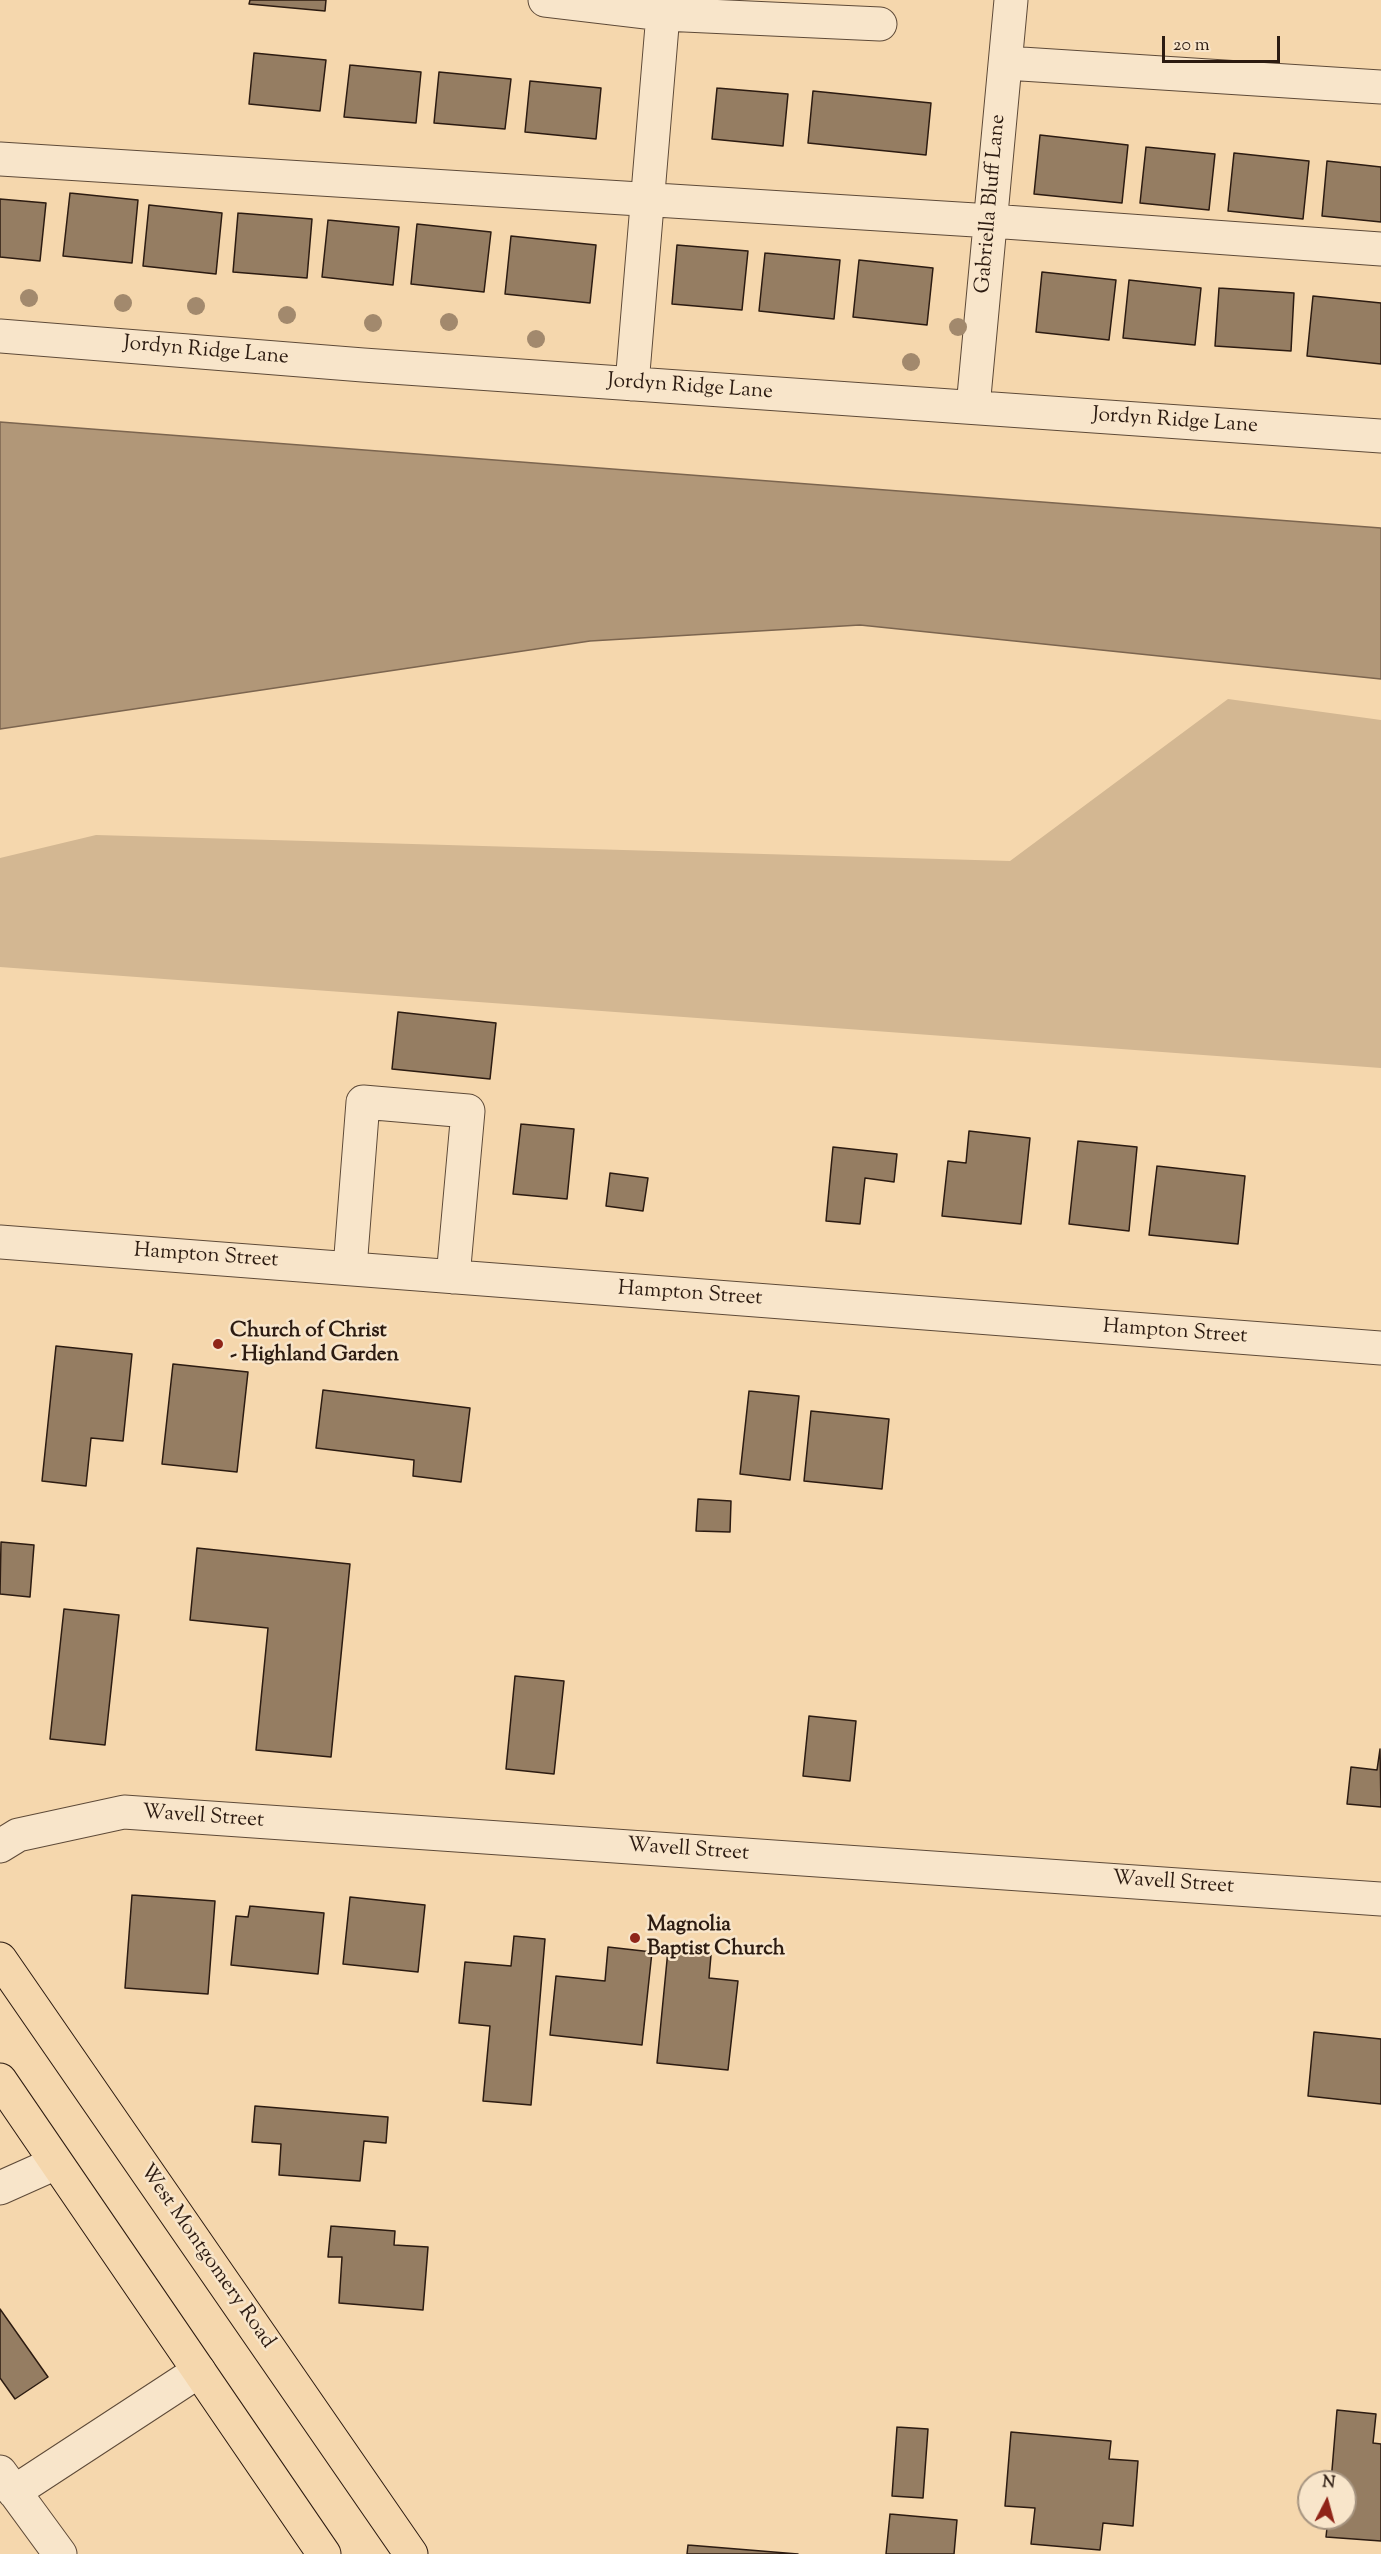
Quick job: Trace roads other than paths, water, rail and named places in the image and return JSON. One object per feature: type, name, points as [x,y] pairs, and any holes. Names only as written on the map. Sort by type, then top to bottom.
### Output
[{"type":"main road","name":"West Montgomery Road","points":[[0,1959],[411,2554]]},
{"type":"main road","points":[[0,2080],[324,2554]]},
{"type":"street","points":[[545,0],[663,14],[880,24]]},
{"type":"street","name":"Gabriella Bluff Lane","points":[[973,407],[1011,0]]},
{"type":"street","points":[[632,384],[663,14]]},
{"type":"street","points":[[1006,63],[1381,87]]},
{"type":"street","points":[[0,159],[991,221],[1381,249]]},
{"type":"street","name":"Jordyn Ridge Lane","points":[[0,336],[632,384],[1381,436]]},
{"type":"street","points":[[350,1268],[363,1102],[468,1111],[453,1277]]},
{"type":"street","name":"Hampton Street","points":[[0,1242],[1381,1348]]},
{"type":"street","name":"Wavell Street","points":[[0,1846],[18,1835],[124,1812],[1381,1899]]},
{"type":"street","points":[[0,2188],[56,2163]]},
{"type":"street","points":[[60,2554],[7,2482],[199,2371]]},
{"type":"place","name":"Church of Christ - Highland Garden","points":[[218,1344]]},
{"type":"place","name":"Magnolia Baptist Church","points":[[635,1938]]}]
